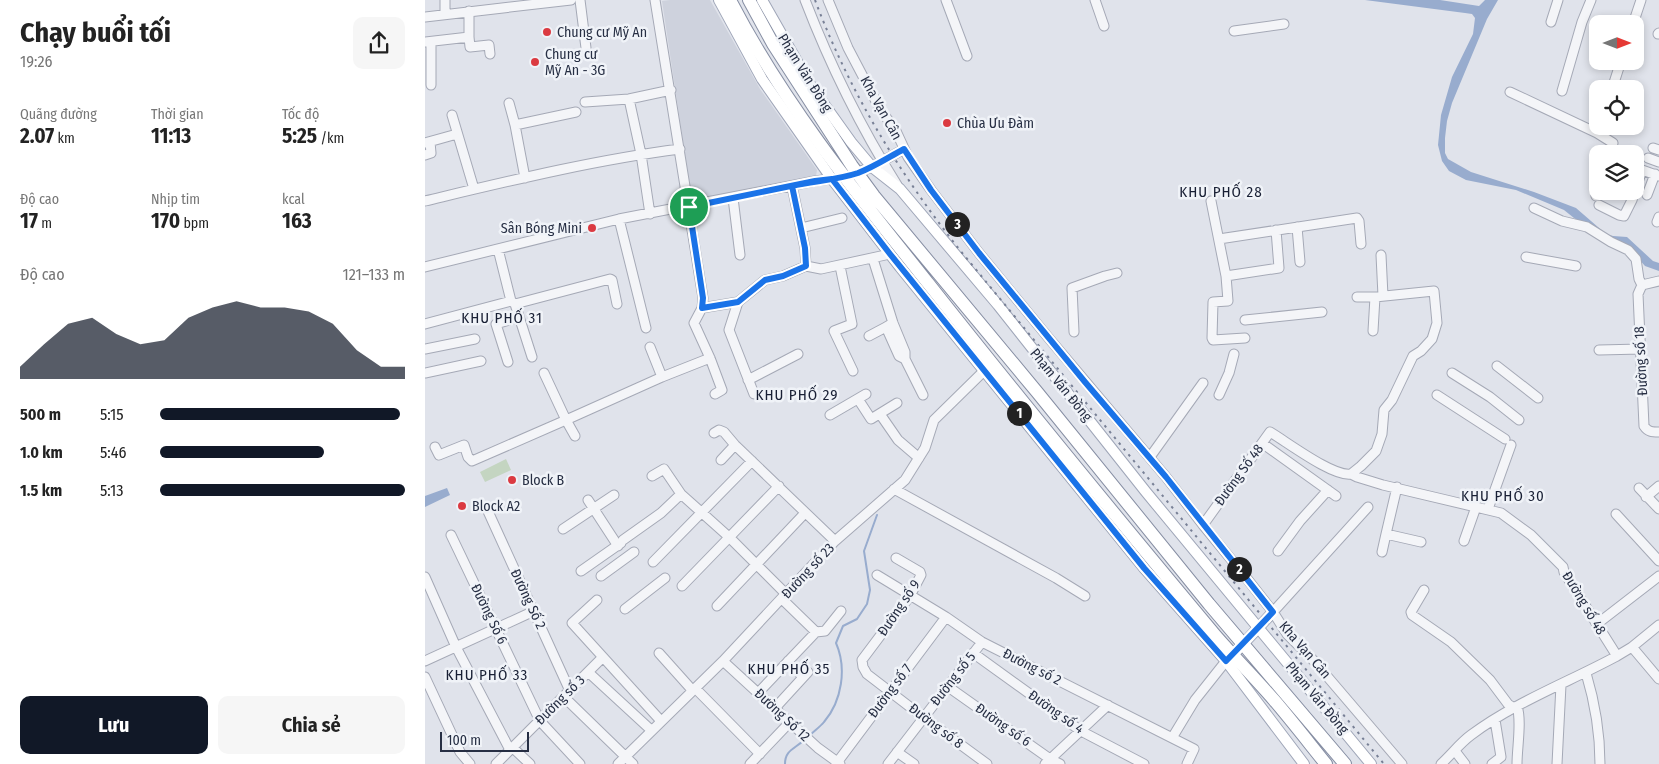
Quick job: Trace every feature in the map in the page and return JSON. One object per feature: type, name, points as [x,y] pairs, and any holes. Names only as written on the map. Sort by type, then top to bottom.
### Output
[{"type":"highway","name":"Phạm Văn Đồng","points":[[730,0],[790,111],[838,178],[988,367],[1139,544],[1229,658],[1274,700],[1326,764]]},
{"type":"highway","name":"Phạm Văn Đồng","points":[[749,0],[773,44],[874,196],[1345,764]]},
{"type":"main road","name":"Phạm Văn Đồng","points":[[719,0],[762,79],[790,111]]},
{"type":"main road","name":"Phạm Văn Đồng","points":[[761,0],[811,86],[843,133],[872,167],[900,189],[998,305],[1257,627],[1371,764]]},
{"type":"main road","name":"Phạm Văn Đồng","points":[[838,178],[890,254],[988,367]]},
{"type":"main road","points":[[1229,658],[1273,612]]},
{"type":"main road","name":"Phạm Văn Đồng","points":[[1229,658],[1304,764]]},
{"type":"street","points":[[445,0],[445,14]]},
{"type":"street","points":[[425,17],[571,0]]},
{"type":"street","points":[[581,0],[586,48]]},
{"type":"street","points":[[655,0],[703,298],[702,308],[694,324],[722,390],[715,394]]},
{"type":"street","name":"Kha Vạn Cân","points":[[805,0],[837,77],[859,121],[900,189]]},
{"type":"street","name":"Kha Vạn Cân","points":[[828,0],[848,48],[881,109],[897,131],[904,149],[931,190],[979,253],[1085,382],[1150,457],[1273,612],[1287,634],[1314,660],[1402,764]]},
{"type":"street","points":[[946,0],[967,56]]},
{"type":"street","points":[[1095,0],[1104,26]]},
{"type":"street","points":[[1551,22],[1557,0]]},
{"type":"street","points":[[1562,90],[1582,22],[1591,0]]},
{"type":"street","points":[[1636,15],[1641,0]]},
{"type":"street","points":[[469,11],[470,47],[489,45],[490,54]]},
{"type":"street","points":[[1234,31],[1284,24]]},
{"type":"street","points":[[431,85],[428,42],[469,37]]},
{"type":"street","points":[[585,102],[629,99],[671,90]]},
{"type":"street","points":[[1509,92],[1589,126]]},
{"type":"street","points":[[629,99],[641,154],[650,214]]},
{"type":"street","points":[[509,103],[525,178]]},
{"type":"street","points":[[515,125],[576,112]]},
{"type":"street","points":[[452,115],[474,189]]},
{"type":"street","points":[[425,155],[431,153],[427,143],[457,134]]},
{"type":"street","points":[[1604,135],[1613,143],[1612,145]]},
{"type":"street","points":[[425,201],[641,154],[680,149]]},
{"type":"street","points":[[425,267],[619,219],[838,178],[872,167],[904,149]]},
{"type":"street","points":[[1648,158],[1659,162]]},
{"type":"street","points":[[1644,171],[1657,175],[1647,195]]},
{"type":"street","points":[[792,186],[805,248],[806,266]]},
{"type":"street","points":[[733,198],[740,255]]},
{"type":"street","points":[[1600,200],[1619,216],[1624,216],[1632,200]]},
{"type":"street","points":[[1211,201],[1226,276],[1228,301],[1213,302],[1212,339],[1245,338]]},
{"type":"street","points":[[1534,208],[1562,221],[1587,227],[1628,250],[1636,259],[1642,286],[1659,281]]},
{"type":"street","points":[[801,228],[842,218]]},
{"type":"street","points":[[1219,239],[1357,218],[1359,220],[1361,244]]},
{"type":"street","points":[[619,219],[647,328]]},
{"type":"street","points":[[1297,227],[1299,262]]},
{"type":"street","points":[[1226,276],[1279,268],[1276,230]]},
{"type":"street","points":[[497,249],[531,357]]},
{"type":"street","points":[[702,308],[738,302],[765,280],[783,276],[806,266],[821,269],[890,254]]},
{"type":"street","points":[[1373,331],[1379,297],[1381,255]]},
{"type":"street","points":[[1526,256],[1576,266]]},
{"type":"street","points":[[873,259],[890,325],[905,352],[905,359],[923,395]]},
{"type":"street","points":[[840,266],[852,324],[834,331],[853,371]]},
{"type":"street","points":[[1074,332],[1072,288],[1117,273]]},
{"type":"street","points":[[425,324],[610,279],[613,280],[617,304]]},
{"type":"street","name":"Đường số 18","points":[[1642,286],[1638,294],[1644,426],[1647,430],[1656,432]]},
{"type":"street","points":[[1354,475],[1376,451],[1382,434],[1384,410],[1392,400],[1413,356],[1421,351],[1432,339],[1437,323],[1434,291],[1379,297],[1357,297]]},
{"type":"street","points":[[738,302],[729,330],[754,394]]},
{"type":"street","points":[[1245,320],[1322,312]]},
{"type":"street","points":[[509,362],[496,324],[519,318]]},
{"type":"street","points":[[869,336],[890,325]]},
{"type":"street","points":[[425,350],[475,339]]},
{"type":"street","points":[[650,348],[662,377]]},
{"type":"street","points":[[1599,350],[1641,349]]},
{"type":"street","points":[[748,380],[798,354]]},
{"type":"street","points":[[1219,395],[1229,374],[1234,354]]},
{"type":"street","points":[[435,447],[439,456],[463,442],[468,457],[472,461],[662,377],[710,358]]},
{"type":"street","points":[[425,373],[481,361]]},
{"type":"street","points":[[1497,366],[1538,398]]},
{"type":"street","name":"Đường số 23","points":[[618,764],[723,661],[835,541],[905,480],[925,448],[934,420],[988,367]]},
{"type":"street","points":[[544,373],[575,436]]},
{"type":"street","points":[[1452,373],[1490,397],[1519,420]]},
{"type":"street","points":[[1150,457],[1203,383]]},
{"type":"street","points":[[1437,395],[1508,442],[1488,510]]},
{"type":"street","points":[[830,415],[862,396],[871,419],[897,403]]},
{"type":"street","points":[[880,414],[898,440],[919,458]]},
{"type":"street","points":[[714,433],[719,430],[724,432],[735,445],[835,541]]},
{"type":"street","name":"Đường Số 48","points":[[1203,525],[1270,432],[1326,467],[1354,475]]},
{"type":"street","points":[[1262,443],[1336,496]]},
{"type":"street","points":[[721,460],[735,445]]},
{"type":"street","points":[[653,562],[752,461]]},
{"type":"street","points":[[652,476],[664,469],[681,494],[756,564],[816,632]]},
{"type":"street","name":"Đường số 48","points":[[1354,475],[1439,499],[1501,513],[1531,536],[1563,567],[1564,572],[1617,656]]},
{"type":"street","points":[[682,586],[779,486]]},
{"type":"street","points":[[1646,497],[1659,486]]},
{"type":"street","points":[[1382,552],[1397,487]]},
{"type":"street","points":[[1639,488],[1659,509]]},
{"type":"street","points":[[894,489],[1085,596]]},
{"type":"street","points":[[1278,551],[1300,521],[1328,490]]},
{"type":"street","points":[[581,571],[661,513],[681,494]]},
{"type":"street","points":[[563,529],[591,504],[614,495]]},
{"type":"street","points":[[591,504],[621,542]]},
{"type":"street","name":"Đường Số 2","points":[[486,507],[535,611],[567,694]]},
{"type":"street","points":[[1273,612],[1368,507]]},
{"type":"street","points":[[1464,541],[1475,507]]},
{"type":"street","points":[[717,606],[805,513]]},
{"type":"street","points":[[1616,514],[1659,561]]},
{"type":"street","points":[[1386,534],[1421,542]]},
{"type":"street","name":"Đường Số 6","points":[[451,535],[540,721],[581,764]]},
{"type":"street","points":[[601,576],[634,552]]},
{"type":"street","name":"Đường số 9","points":[[863,667],[862,660],[910,596],[921,573],[896,558]]},
{"type":"street","name":"Đường số 2","points":[[877,576],[946,617],[982,642],[1194,749],[1187,764]]},
{"type":"street","points":[[1597,624],[1659,576]]},
{"type":"street","points":[[425,577],[456,647],[512,749],[530,764]]},
{"type":"street","points":[[625,609],[665,578]]},
{"type":"street","points":[[1424,590],[1411,612],[1412,614],[1456,646],[1490,680],[1508,704],[1516,707],[1521,717],[1517,742],[1517,764]]},
{"type":"street","points":[[597,600],[572,623],[661,721]]},
{"type":"street","points":[[425,661],[535,611]]},
{"type":"street","points":[[758,693],[816,632],[825,631],[841,611]]},
{"type":"street","name":"Đường số 7","points":[[837,763],[946,617]]},
{"type":"street","points":[[1441,764],[1471,735],[1516,707],[1617,656],[1659,626]]},
{"type":"street","name":"Đường số 5","points":[[887,764],[982,642]]},
{"type":"street","points":[[1632,647],[1659,679]]},
{"type":"street","points":[[659,653],[760,754]]},
{"type":"street","name":"Đường số 4","points":[[973,653],[1081,731],[1144,764]]},
{"type":"street","name":"Đường số 3","points":[[497,764],[603,657]]},
{"type":"street","points":[[1172,738],[1195,700],[1229,658]]},
{"type":"street","name":"Đường Số 12","points":[[723,661],[837,763]]},
{"type":"street","points":[[775,708],[806,675],[788,661]]},
{"type":"street","name":"Đường số 8","points":[[863,667],[867,674],[987,764]]},
{"type":"street","points":[[588,672],[651,730]]},
{"type":"street","points":[[1586,673],[1596,714],[1600,740],[1600,764]]},
{"type":"street","points":[[425,677],[460,752],[470,764]]},
{"type":"street","points":[[1557,764],[1561,685]]},
{"type":"street","name":"Đường số 6","points":[[947,686],[1048,762],[1060,764]]},
{"type":"street","points":[[567,694],[633,764]]},
{"type":"street","points":[[1048,762],[1108,705]]},
{"type":"street","points":[[1492,764],[1501,757],[1495,720]]},
{"type":"street","points":[[750,764],[793,725]]},
{"type":"street","points":[[1455,751],[1465,764]]},
{"type":"street","points":[[897,752],[914,764]]},
{"type":"shaded area","points":[[710,0],[760,89],[817,170],[816,176],[692,201],[662,1]]},
{"type":"green space","points":[[506,459],[511,470],[485,482],[480,472]]},
{"type":"water","points":[[1365,0],[1440,0],[1479,6],[1485,0],[1498,0],[1487,19],[1452,103],[1445,138],[1445,153],[1448,159],[1471,172],[1534,192],[1576,208],[1606,234],[1627,237],[1653,261],[1659,263],[1659,271],[1645,266],[1638,258],[1564,210],[1516,190],[1466,180],[1449,171],[1442,161],[1438,145],[1441,115],[1452,77],[1473,34],[1475,18],[1472,14]]},
{"type":"water","points":[[447,488],[450,495],[425,507],[425,496]]},
{"type":"waterway","points":[[809,736],[830,714],[839,694],[842,673],[836,643],[843,626],[857,619],[867,604],[870,590],[864,551],[877,515]]},
{"type":"waterway","points":[[785,764],[785,759],[789,753],[804,740]]},
{"type":"railway","points":[[815,0],[843,67],[877,130],[937,220],[1384,764]]},
{"type":"place","name":"Chung cư Mỹ An","points":[[547,32]]},
{"type":"place","name":"Chung cư Mỹ An - 3G","points":[[535,62]]},
{"type":"place","name":"Chùa Ưu Đàm","points":[[947,123]]},
{"type":"place","name":"Sân Bóng Mini","points":[[592,228]]},
{"type":"place","name":"Block B","points":[[512,480]]},
{"type":"place","name":"Block A2","points":[[462,506]]},
{"type":"district","name":"KHU PHỐ 28","points":[[1221,192]]},
{"type":"district","name":"KHU PHỐ 31","points":[[502,318]]},
{"type":"district","name":"KHU PHỐ 29","points":[[797,395]]},
{"type":"district","name":"KHU PHỐ 30","points":[[1503,496]]},
{"type":"district","name":"KHU PHỐ 35","points":[[789,669]]},
{"type":"district","name":"KHU PHỐ 33","points":[[487,675]]},
{"type":"route","points":[[689,207],[703,298],[702,308],[738,302],[761,282],[783,276],[806,266],[805,248],[792,186],[815,181],[844,177],[857,173],[904,149],[931,190],[979,253],[1085,382],[1150,457],[1273,612],[1226,661],[1144,568],[890,254],[832,179],[815,181],[689,207]]}]
